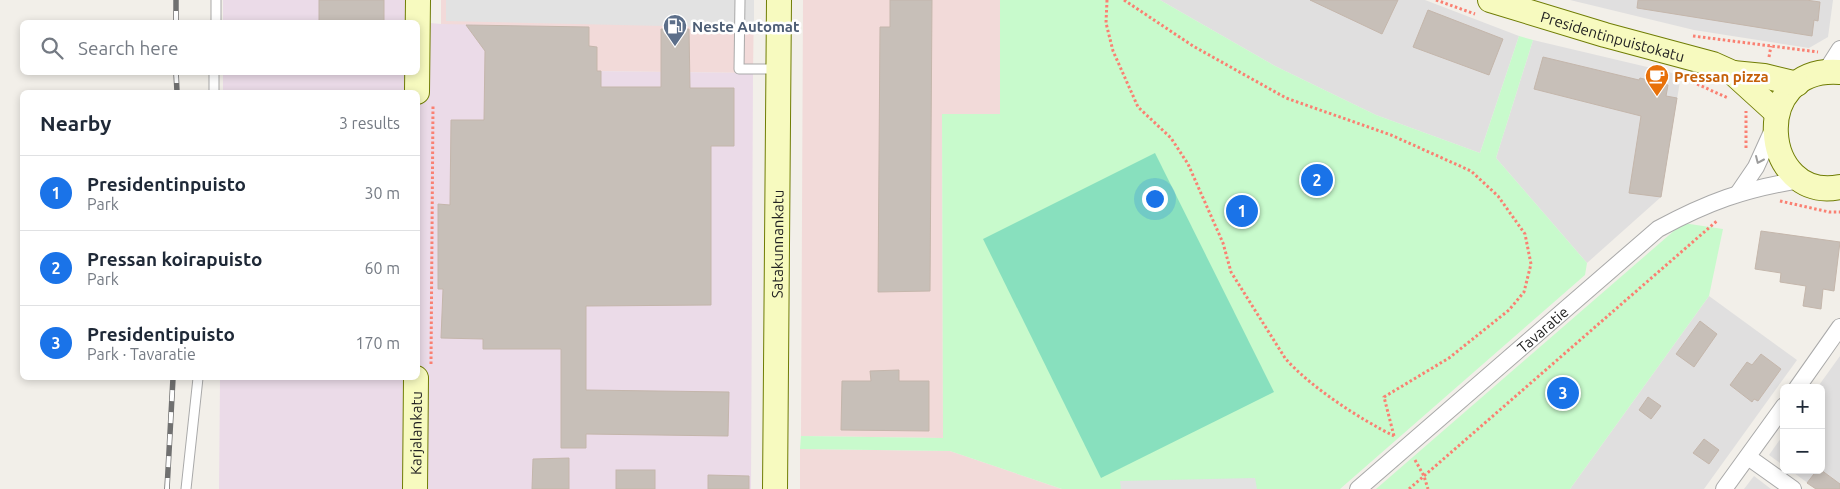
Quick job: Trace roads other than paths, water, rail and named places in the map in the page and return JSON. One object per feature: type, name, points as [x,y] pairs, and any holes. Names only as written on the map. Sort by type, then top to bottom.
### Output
[{"type":"street","points":[[418,0],[419,20]]},
{"type":"street","name":"Satakunnankatu","points":[[775,489],[779,0]]},
{"type":"street","name":"Presidentinpuistokatu","points":[[1485,8],[1516,4],[1713,64],[1733,73],[1764,76],[1797,84]]},
{"type":"street","points":[[420,27],[425,96]]},
{"type":"street","points":[[1739,192],[1756,167],[1783,98],[1797,84],[1829,64],[1840,49]]},
{"type":"street","name":"Presidentinpuistokatu","points":[[1733,73],[1776,119]]},
{"type":"street","points":[[1776,119],[1776,145],[1784,162],[1800,180],[1838,192]]},
{"type":"street","name":"Tavaratie","points":[[1358,489],[1658,229],[1689,212],[1739,192],[1800,180]]},
{"type":"street","points":[[1800,384],[1840,327]]},
{"type":"street","name":"Karjalankatu","points":[[416,489],[424,373]]},
{"type":"street","points":[[1724,489],[1780,412]]},
{"type":"street","points":[[1748,457],[1793,489]]},
{"type":"lane","points":[[216,0],[216,20]]},
{"type":"lane","points":[[740,0],[739,69],[778,69]]},
{"type":"lane","points":[[214,75],[214,90]]},
{"type":"lane","points":[[186,489],[198,380]]},
{"type":"railway","points":[[176,0],[176,20]]},
{"type":"railway","points":[[176,75],[177,90]]},
{"type":"railway","points":[[167,489],[173,380]]},
{"type":"place","name":"Neste Automat","points":[[675,47]]},
{"type":"place","name":"Pressan pizza","points":[[1657,97]]},
{"type":"place","name":"Pressan koirapuisto","points":[[1317,180]]},
{"type":"place","name":"Presidentinpuisto","points":[[1242,211]]},
{"type":"place","name":"Presidentipuisto","points":[[1563,393]]}]
